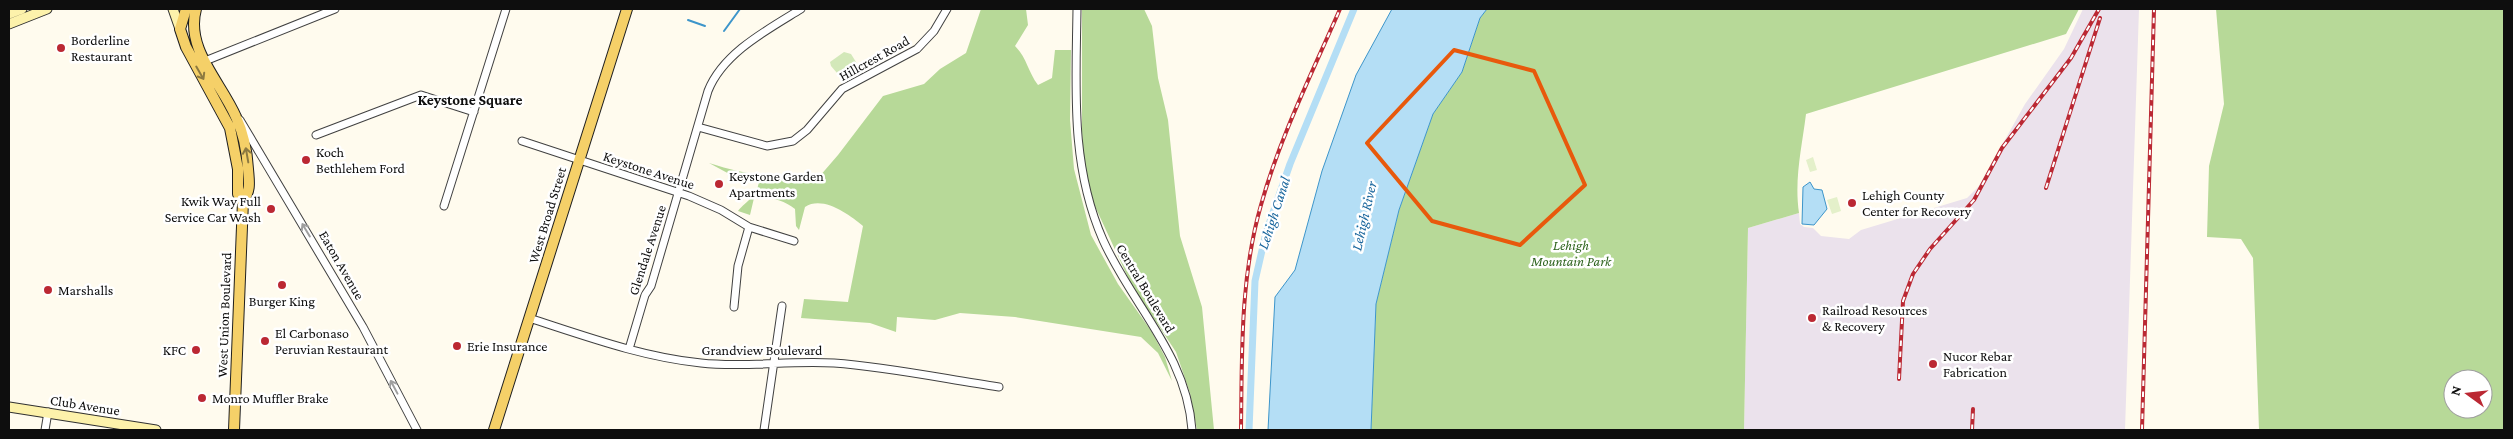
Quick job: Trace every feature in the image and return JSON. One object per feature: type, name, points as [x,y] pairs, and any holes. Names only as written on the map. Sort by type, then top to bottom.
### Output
[{"type":"main road","name":"West Union Boulevard","points":[[196,9],[193,32],[205,61],[237,117],[248,160],[250,192],[243,201],[234,430]]},
{"type":"main road","name":"West Broad Street","points":[[494,430],[627,9]]},
{"type":"main road","points":[[180,29],[185,10]]},
{"type":"main road","name":"West Union Boulevard","points":[[180,29],[186,47],[230,128],[238,169],[238,194],[243,201]]},
{"type":"street","points":[[9,14],[22,9]]},
{"type":"street","points":[[9,24],[47,9]]},
{"type":"street","points":[[174,9],[180,29]]},
{"type":"street","points":[[205,61],[335,9]]},
{"type":"street","points":[[444,206],[506,9]]},
{"type":"street","name":"Glendale Avenue","points":[[629,349],[679,192],[708,92],[716,74],[725,62],[801,9]]},
{"type":"street","name":"Hillcrest Road","points":[[698,127],[767,146],[777,146],[794,141],[807,130],[842,89],[917,49],[934,31],[947,9]]},
{"type":"street","name":"Central Boulevard","points":[[1077,9],[1078,152],[1088,200],[1112,260],[1170,351],[1182,382],[1192,430]]},
{"type":"street","points":[[185,10],[193,32]]},
{"type":"street","points":[[316,135],[421,95],[474,112]]},
{"type":"street","name":"Eaton Avenue","points":[[237,117],[248,132],[363,327],[417,430]]},
{"type":"street","name":"Keystone Avenue","points":[[522,141],[578,161],[679,192],[705,202],[749,227],[794,241]]},
{"type":"street","points":[[734,307],[738,266],[749,227]]},
{"type":"street","points":[[764,430],[782,306]]},
{"type":"street","name":"Grandview Boulevard","points":[[529,318],[629,349],[701,363],[737,366],[774,363],[835,364],[999,386]]},
{"type":"street","name":"Club Avenue","points":[[9,407],[156,430]]},
{"type":"street","points":[[45,430],[48,412]]},
{"type":"highlighted area","points":[[1454,50],[1534,71],[1585,185],[1520,245],[1432,221],[1367,143]]},
{"type":"shaded area","points":[[2083,9],[2139,9],[2125,430],[1744,430],[1748,228],[1799,213],[1800,224],[1804,227],[1813,228],[1821,236],[1849,239],[1861,230],[1967,198],[1979,186],[2025,104],[2064,49]]},
{"type":"green space","points":[[981,9],[1026,9],[1028,25],[1015,46],[1038,85],[1052,78],[1055,50],[1071,50],[1070,120],[1074,169],[1091,235],[1118,284],[1152,332],[1165,357],[1172,381],[1158,353],[1141,337],[1015,317],[960,313],[935,320],[897,317],[896,332],[870,323],[801,318],[804,299],[848,302],[863,226],[844,212],[820,203],[805,207],[799,230],[796,226],[795,209],[776,199],[754,198],[750,215],[738,211],[754,195],[759,181],[733,176],[709,163],[737,171],[763,175],[819,177],[883,96],[924,84],[940,69],[966,53]]},
{"type":"green space","points":[[1082,9],[1144,9],[1152,26],[1158,78],[1168,120],[1180,236],[1202,307],[1214,430],[1197,430],[1190,393],[1176,352],[1131,284],[1093,202],[1085,173],[1082,131]]},
{"type":"green space","name":"Lehigh Mountain Park","points":[[1487,9],[2079,9],[2066,34],[1806,114],[1797,188],[1799,213],[1748,228],[1744,430],[1371,430],[1376,304],[1399,210],[1433,114],[1462,72],[1480,18]]},
{"type":"green space","points":[[2216,9],[2503,9],[2504,430],[2259,430],[2253,258],[2241,239],[2207,237],[2209,166],[2224,104]]},
{"type":"green space","points":[[844,52],[851,54],[861,70],[843,80],[831,66],[830,62]]},
{"type":"green space","points":[[1813,157],[1817,170],[1810,172],[1806,160]]},
{"type":"green space","points":[[1837,197],[1841,211],[1832,214],[1827,200]]},
{"type":"water","name":"Lehigh River","points":[[1392,9],[1487,9],[1480,18],[1462,72],[1433,114],[1399,210],[1376,304],[1371,430],[1268,430],[1275,297],[1295,270],[1322,171],[1356,75]]},
{"type":"water","points":[[1810,182],[1814,189],[1822,190],[1827,209],[1814,225],[1802,224],[1803,187]]},
{"type":"waterway","points":[[724,31],[740,9]]},
{"type":"waterway","name":"Lehigh Canal","points":[[1249,430],[1255,281],[1266,233],[1290,164],[1354,9]]},
{"type":"waterway","points":[[688,20],[705,26]]},
{"type":"railway","points":[[1241,430],[1244,317],[1249,260],[1254,233],[1277,155],[1340,9]]},
{"type":"railway","points":[[1899,379],[1903,301],[1913,274],[1930,249],[1974,200],[2002,148],[2071,58],[2099,9]]},
{"type":"railway","points":[[2142,430],[2154,9]]},
{"type":"railway","points":[[2046,188],[2100,18]]},
{"type":"railway","points":[[1972,430],[1973,409]]},
{"type":"place","name":"Borderline Restaurant","points":[[61,48]]},
{"type":"place","name":"Koch Bethlehem Ford","points":[[306,160]]},
{"type":"place","name":"Keystone Garden Apartments","points":[[719,184]]},
{"type":"place","name":"Lehigh County Center for Recovery","points":[[1852,203]]},
{"type":"place","name":"Kwik Way Full Service Car Wash","points":[[271,209]]},
{"type":"place","name":"Burger King","points":[[282,285]]},
{"type":"place","name":"Marshalls","points":[[48,290]]},
{"type":"place","name":"Railroad Resources & Recovery","points":[[1812,318]]},
{"type":"place","name":"El Carbonaso Peruvian Restaurant","points":[[265,341]]},
{"type":"place","name":"Erie Insurance","points":[[457,346]]},
{"type":"place","name":"KFC","points":[[196,350]]},
{"type":"place","name":"Nucor Rebar Fabrication","points":[[1933,364]]},
{"type":"place","name":"Monro Muffler Brake","points":[[202,398]]},
{"type":"district","name":"Keystone Square","points":[[470,100]]}]
